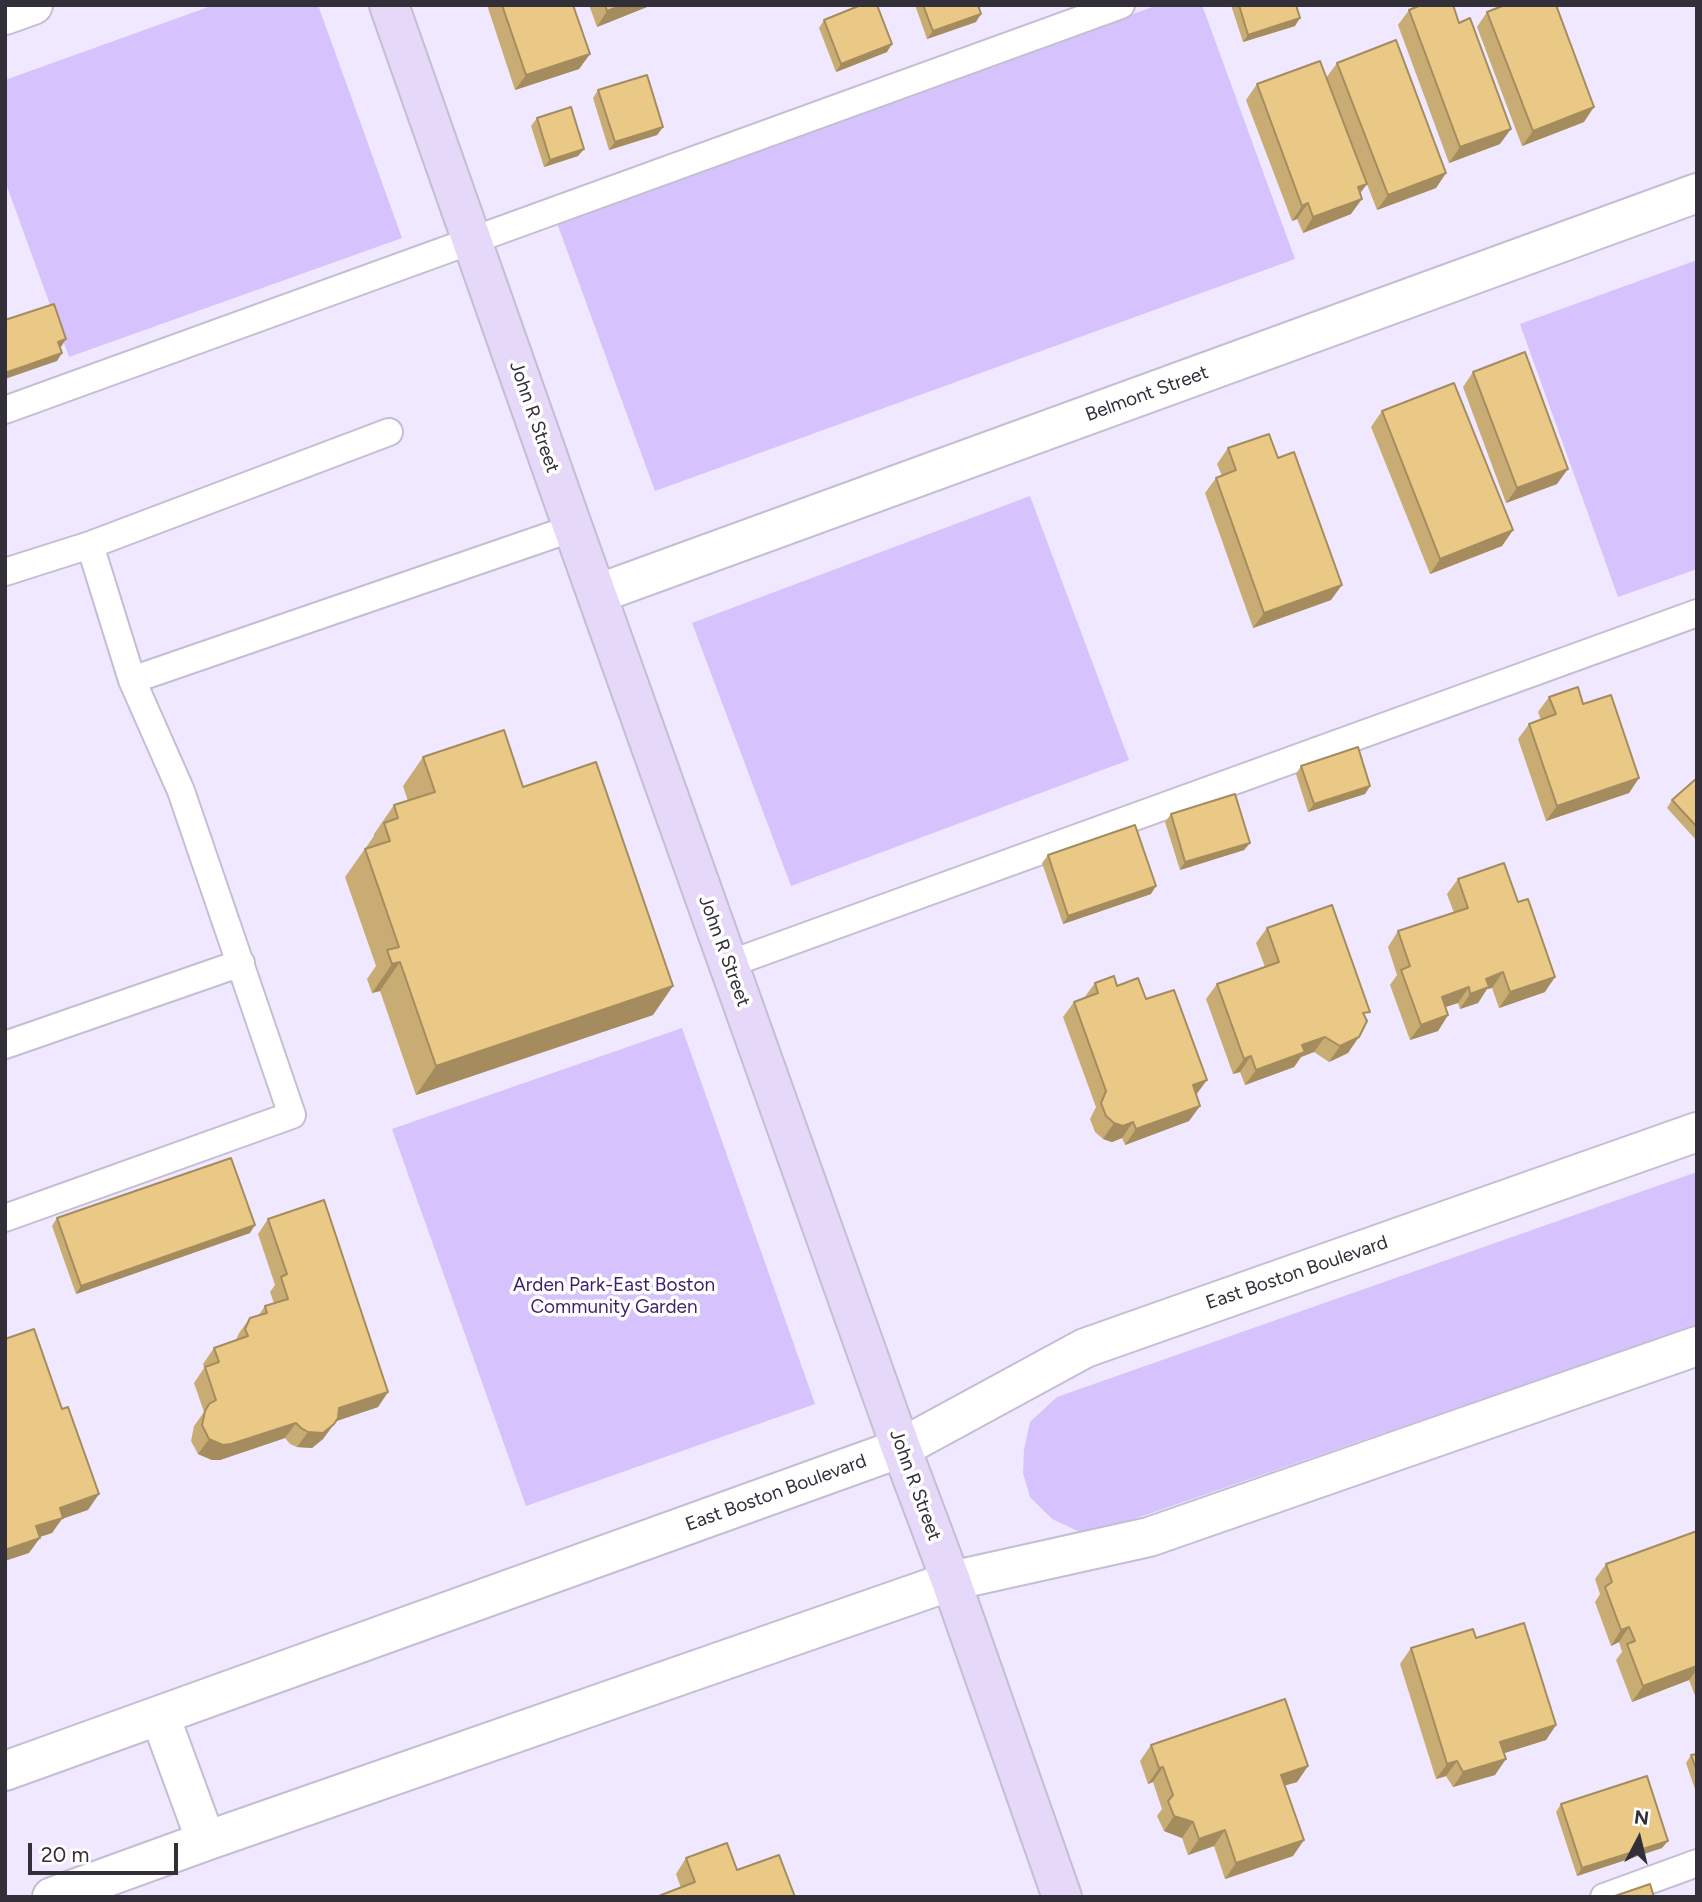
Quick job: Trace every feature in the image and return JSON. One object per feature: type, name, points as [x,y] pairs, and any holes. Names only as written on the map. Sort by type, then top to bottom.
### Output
[{"type":"street","points":[[5,15],[33,5]]},
{"type":"street","name":"John R Street","points":[[389,5],[1062,1897]]},
{"type":"street","name":"Belmont Street","points":[[597,594],[1697,193]]},
{"type":"street","name":"East Boston Boulevard","points":[[5,1771],[901,1448],[1085,1348],[1697,1132]]},
{"type":"street","points":[[52,1897],[951,1581],[1149,1537],[1697,1346]]},
{"type":"street","points":[[160,1716],[206,1841]]},
{"type":"lane","points":[[5,410],[1121,5]]},
{"type":"lane","points":[[5,572],[90,545],[389,432]]},
{"type":"lane","points":[[132,680],[573,528]]},
{"type":"lane","points":[[5,1218],[292,1115],[181,791],[132,680],[90,545]]},
{"type":"lane","points":[[729,964],[1697,613]]},
{"type":"lane","points":[[5,1045],[241,963]]},
{"type":"lane","points":[[1604,1897],[1697,1864]]},
{"type":"green space","points":[[214,5],[318,5],[402,238],[69,357],[5,181],[5,80]]},
{"type":"green space","points":[[1158,5],[1202,5],[1295,259],[655,491],[557,223]]},
{"type":"green space","points":[[1697,260],[1697,569],[1618,597],[1520,324]]},
{"type":"green space","points":[[1030,496],[1129,760],[791,886],[692,623]]},
{"type":"green space","name":"Arden Park-East Boston Community Garden","points":[[682,1028],[815,1404],[526,1506],[392,1129]]},
{"type":"green space","points":[[1697,1172],[1697,1325],[1102,1530],[1080,1532],[1052,1519],[1030,1497],[1023,1473],[1024,1450],[1030,1422],[1057,1397]]},
{"type":"building","points":[[502,5],[573,5],[590,54],[526,75]]},
{"type":"building","points":[[605,5],[623,5],[607,11]]},
{"type":"building","points":[[861,5],[877,5],[892,44],[841,64],[824,20]]},
{"type":"building","points":[[923,5],[978,5],[981,14],[933,31]]},
{"type":"building","points":[[1239,5],[1296,5],[1300,18],[1248,35]]},
{"type":"building","points":[[1421,5],[1453,5],[1459,23],[1470,18],[1511,129],[1460,147],[1409,10]]},
{"type":"building","points":[[1505,5],[1556,5],[1594,107],[1533,131],[1487,12]]},
{"type":"building","points":[[1396,40],[1446,173],[1388,195],[1337,63]]},
{"type":"building","points":[[1320,61],[1367,184],[1358,187],[1362,199],[1313,217],[1308,203],[1302,206],[1257,84]]},
{"type":"building","points":[[647,75],[663,127],[615,142],[598,90]]},
{"type":"building","points":[[571,107],[584,149],[550,160],[537,118]]},
{"type":"building","points":[[54,304],[66,339],[58,342],[62,353],[5,373],[5,320]]},
{"type":"building","points":[[1525,352],[1568,469],[1517,488],[1473,372]]},
{"type":"building","points":[[1454,383],[1513,530],[1440,559],[1382,411]]},
{"type":"building","points":[[1269,434],[1278,458],[1294,452],[1342,585],[1264,613],[1216,478],[1236,470],[1228,448]]},
{"type":"building","points":[[1578,687],[1583,704],[1611,695],[1639,778],[1557,806],[1529,724],[1556,714],[1549,697]]},
{"type":"building","points":[[504,730],[523,787],[596,762],[673,986],[436,1066],[400,962],[392,964],[387,950],[399,947],[365,849],[390,841],[384,823],[398,818],[394,805],[435,792],[423,757]]},
{"type":"building","points":[[1358,747],[1370,786],[1314,804],[1301,766]]},
{"type":"building","points":[[1697,778],[1697,827],[1672,800]]},
{"type":"building","points":[[1235,794],[1250,843],[1185,862],[1171,814]]},
{"type":"building","points":[[1135,825],[1156,886],[1068,916],[1048,855]]},
{"type":"building","points":[[1504,863],[1518,902],[1528,899],[1555,977],[1510,992],[1503,972],[1486,979],[1489,987],[1470,994],[1469,987],[1442,997],[1448,1015],[1421,1025],[1401,970],[1410,966],[1398,931],[1468,908],[1458,879]]},
{"type":"building","points":[[1332,905],[1370,1012],[1363,1013],[1367,1021],[1359,1037],[1340,1046],[1325,1037],[1302,1045],[1305,1052],[1256,1070],[1251,1056],[1244,1059],[1217,984],[1279,962],[1267,928]]},
{"type":"building","points":[[1114,976],[1117,986],[1138,978],[1146,999],[1174,990],[1207,1080],[1193,1085],[1200,1106],[1136,1129],[1133,1122],[1123,1126],[1106,1116],[1101,1103],[1106,1091],[1074,1002],[1098,993],[1095,983]]},
{"type":"building","points":[[231,1158],[255,1225],[81,1286],[57,1218]]},
{"type":"building","points":[[324,1200],[388,1392],[339,1408],[338,1418],[323,1433],[308,1432],[296,1423],[231,1444],[223,1445],[209,1439],[202,1425],[205,1411],[209,1404],[216,1400],[205,1367],[219,1362],[214,1348],[248,1336],[245,1329],[250,1318],[267,1313],[265,1306],[288,1299],[281,1277],[287,1274],[268,1219]]},
{"type":"building","points":[[34,1329],[62,1409],[68,1407],[99,1494],[60,1508],[63,1518],[36,1526],[40,1538],[5,1550],[5,1339]]},
{"type":"building","points":[[1697,1531],[1697,1666],[1643,1686],[1627,1644],[1635,1641],[1629,1627],[1621,1630],[1605,1587],[1612,1582],[1606,1564]]},
{"type":"building","points":[[1524,1623],[1556,1725],[1500,1742],[1506,1759],[1463,1772],[1457,1761],[1447,1764],[1411,1648],[1473,1629],[1476,1638]]},
{"type":"building","points":[[1285,1699],[1308,1766],[1281,1775],[1304,1840],[1236,1863],[1225,1830],[1199,1839],[1193,1822],[1174,1816],[1168,1801],[1173,1795],[1163,1767],[1159,1768],[1151,1745]]},
{"type":"building","points":[[1697,1754],[1697,1771],[1691,1755]]},
{"type":"building","points":[[1647,1776],[1668,1841],[1582,1868],[1561,1804]]},
{"type":"building","points":[[727,1843],[737,1870],[779,1855],[795,1897],[656,1897],[695,1882],[686,1858]]},
{"type":"building","points":[[1650,1884],[1654,1897],[1612,1897]]}]
